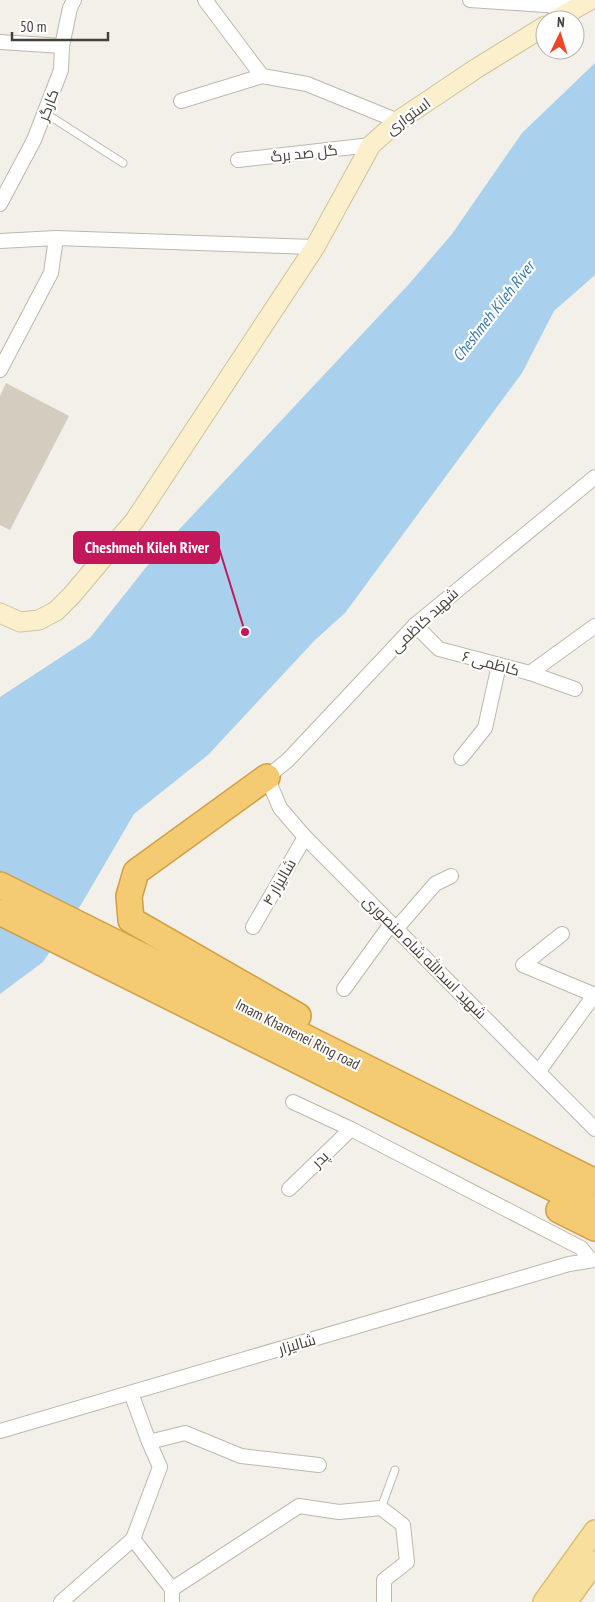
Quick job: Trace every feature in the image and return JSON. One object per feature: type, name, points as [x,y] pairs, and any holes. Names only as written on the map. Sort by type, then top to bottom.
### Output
[{"type":"highway","points":[[267,777],[136,872],[129,896],[131,920],[320,1029],[363,1067]]},
{"type":"highway","name":"Imam Khamenei Ring road","points":[[0,885],[91,944],[250,1036],[595,1208]]},
{"type":"highway","name":"Imam Khamenei Ring road","points":[[0,912],[91,944],[363,1067],[595,1182]]},
{"type":"highway","points":[[250,1036],[420,1137],[595,1228]]},
{"type":"main road","points":[[544,1602],[595,1531]]},
{"type":"main road","points":[[571,1601],[595,1562]]},
{"type":"street","name":"کارگر","points":[[0,204],[34,140],[61,70],[62,46],[70,8],[74,0]]},
{"type":"street","points":[[205,0],[262,76]]},
{"type":"street","points":[[470,0],[580,2]]},
{"type":"street","points":[[569,10],[580,2]]},
{"type":"street","name":"استواری","points":[[0,613],[20,622],[39,620],[56,611],[72,595],[134,520],[315,247],[371,145],[398,122],[477,68],[535,32]]},
{"type":"street","points":[[0,42],[62,46]]},
{"type":"street","points":[[181,101],[262,76],[307,84],[398,122]]},
{"type":"street","name":"گل صد برگ","points":[[238,160],[371,145]]},
{"type":"street","points":[[0,370],[51,273],[56,238]]},
{"type":"street","points":[[0,241],[56,238],[315,247]]},
{"type":"street","name":"شهید کاظمی","points":[[267,777],[288,760],[415,625],[595,477]]},
{"type":"street","name":"کاظمی ۶","points":[[415,625],[439,649],[530,673],[575,689]]},
{"type":"street","points":[[530,673],[595,626]]},
{"type":"street","points":[[461,758],[485,728],[499,665]]},
{"type":"street","name":"شهید اسدالله شاه منصوری","points":[[267,777],[280,808],[305,837],[539,1072],[592,1121]]},
{"type":"street","name":"شالیزار ۴","points":[[253,927],[305,837]]},
{"type":"street","points":[[344,989],[393,926],[435,884],[451,876]]},
{"type":"street","points":[[539,1072],[595,995],[523,965],[562,934]]},
{"type":"street","points":[[293,1102],[351,1129],[581,1248],[592,1260]]},
{"type":"street","name":"پدر","points":[[289,1188],[351,1129]]},
{"type":"street","name":"شالیزار","points":[[0,1431],[592,1260]]},
{"type":"street","points":[[61,1602],[133,1539],[160,1467],[131,1393]]},
{"type":"street","points":[[149,1442],[185,1433],[241,1456],[319,1464]]},
{"type":"street","points":[[133,1539],[172,1596],[299,1506],[339,1512],[381,1508],[403,1525],[408,1562],[384,1580],[384,1602]]},
{"type":"lane","points":[[45,113],[123,163]]},
{"type":"lane","points":[[381,1508],[395,1470]]},
{"type":"water","points":[[595,63],[595,275],[554,311],[522,373],[345,613],[315,640],[208,755],[134,814],[82,903],[43,962],[0,994],[0,697],[90,638],[159,551],[409,284],[452,234],[522,133]]},
{"type":"building","points":[[6,383],[69,416],[10,530],[0,525],[0,396]]},
{"type":"place","name":"Cheshmeh Kileh River","points":[[245,632]]}]
